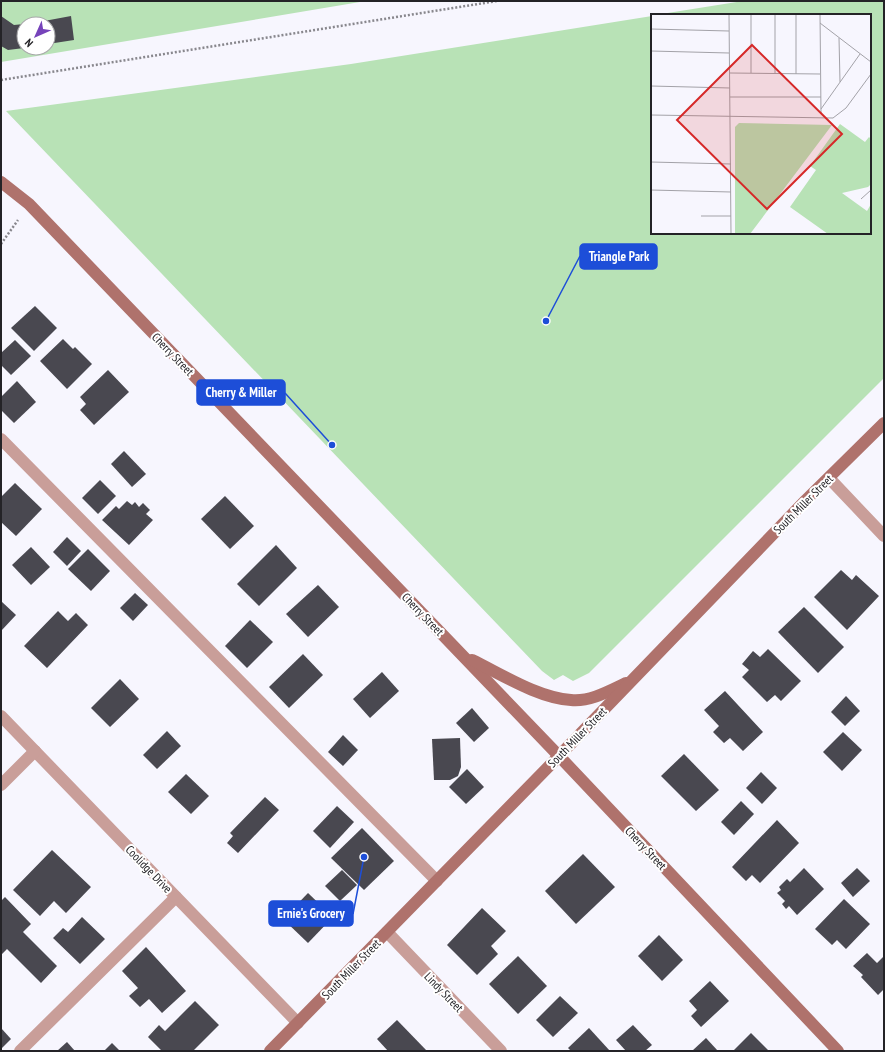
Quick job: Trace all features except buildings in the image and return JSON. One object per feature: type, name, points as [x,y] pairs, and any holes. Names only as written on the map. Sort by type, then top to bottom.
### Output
[{"type":"main road","name":"Cherry Street","points":[[1,182],[29,204],[559,756],[838,1051]]},
{"type":"main road","name":"South Miller Street","points":[[270,1051],[884,423]]},
{"type":"main road","points":[[463,656],[546,695],[571,701],[594,698],[632,681]]},
{"type":"street","points":[[1,439],[437,881]]},
{"type":"street","points":[[829,478],[884,536]]},
{"type":"street","name":"Coolidge Drive","points":[[1,716],[298,1023]]},
{"type":"street","points":[[1,784],[35,751]]},
{"type":"street","points":[[20,1051],[176,897]]},
{"type":"street","name":"Lindy Street","points":[[386,932],[500,1051]]},
{"type":"path","points":[[1,80],[497,1]]},
{"type":"path","points":[[1,244],[29,204]]},
{"type":"green space","points":[[1,1],[366,1],[56,53],[56,16],[16,16],[16,56],[37,56],[1,62]]},
{"type":"green space","points":[[743,1],[884,1],[884,378],[589,673],[573,681],[563,675],[554,680],[542,671],[6,111],[351,64],[651,16],[651,234],[871,234],[871,14],[661,14]]},
{"type":"place","name":"Triangle Park","points":[[546,321]]},
{"type":"place","name":"Cherry & Miller","points":[[332,445]]},
{"type":"place","name":"Ernie's Grocery","points":[[364,857]]}]
